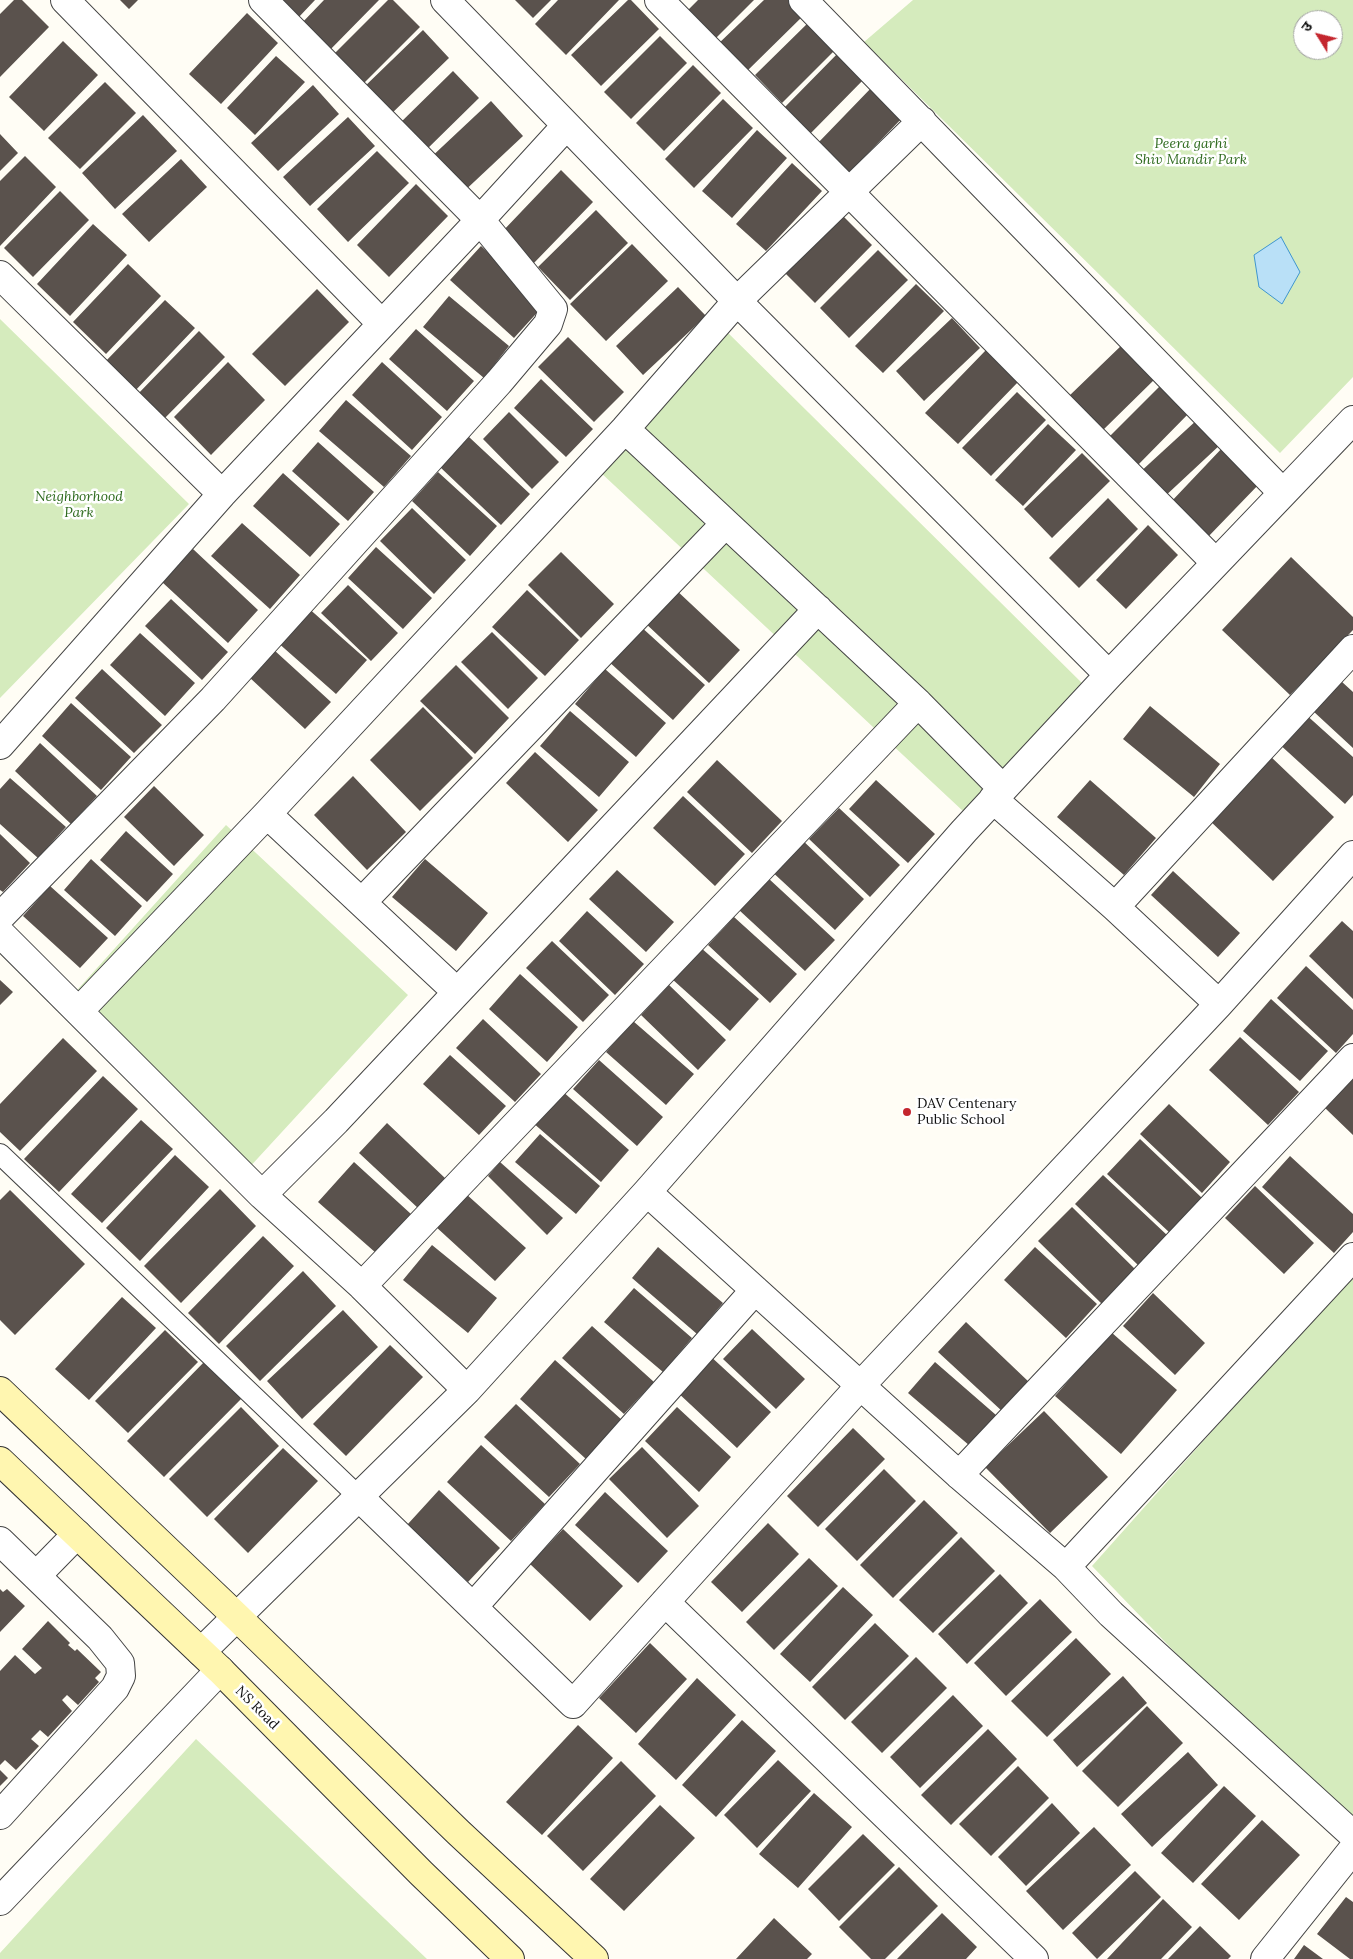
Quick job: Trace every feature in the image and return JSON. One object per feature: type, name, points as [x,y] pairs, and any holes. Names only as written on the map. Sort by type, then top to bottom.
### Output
[{"type":"street","points":[[65,0],[382,323]]},
{"type":"street","points":[[0,917],[213,699],[499,382],[548,324],[553,309],[480,220],[263,0]]},
{"type":"street","points":[[445,0],[737,301],[1110,675]]},
{"type":"street","points":[[659,0],[1216,563]]},
{"type":"street","points":[[803,0],[1283,493]]},
{"type":"street","points":[[79,1011],[267,814],[625,429],[737,301],[922,121]]},
{"type":"street","points":[[0,745],[222,494],[566,126]]},
{"type":"street","points":[[0,275],[222,494]]},
{"type":"street","points":[[0,1901],[211,1661],[237,1617],[467,1390],[647,1192],[998,794],[1353,420]]},
{"type":"street","points":[[625,429],[918,703],[998,794],[1219,1004]]},
{"type":"street","points":[[362,902],[725,524]]},
{"type":"street","points":[[262,1195],[336,1121],[818,609]]},
{"type":"street","points":[[1115,907],[1353,649]]},
{"type":"street","points":[[362,1286],[918,703]]},
{"type":"street","points":[[267,814],[456,992]]},
{"type":"street","points":[[358,1497],[573,1704],[860,1386],[1219,1004],[1353,854]]},
{"type":"street","points":[[0,933],[262,1195],[362,1286],[467,1390]]},
{"type":"street","points":[[959,1476],[1353,1058]]},
{"type":"street","points":[[647,1192],[959,1476],[1066,1567],[1111,1614],[1353,1835]]},
{"type":"street","points":[[1066,1567],[1353,1257]]},
{"type":"street","points":[[473,1607],[755,1290]]},
{"type":"street","points":[[0,1391],[237,1617],[458,1832],[594,1959]]},
{"type":"street","name":"NS Road","points":[[0,1461],[211,1661],[421,1873],[510,1959]]},
{"type":"street","points":[[36,1576],[77,1534]]},
{"type":"street","points":[[0,1541],[100,1638],[120,1663],[121,1676],[116,1688],[0,1814]]},
{"type":"street","points":[[665,1602],[1034,1959]]},
{"type":"street","points":[[1265,1959],[1353,1849]]},
{"type":"lane","points":[[0,1154],[358,1497]]},
{"type":"green space","name":"Peera garhi Shiv Mandir Park","points":[[913,0],[1353,0],[1353,377],[1280,453],[864,42]]},
{"type":"green space","name":"Neighborhood Park","points":[[0,319],[189,504],[0,698]]},
{"type":"green space","points":[[716,321],[1085,686],[964,812],[584,457]]},
{"type":"green space","points":[[226,825],[408,995],[235,1183],[60,1009]]},
{"type":"green space","points":[[1353,1273],[1353,1819],[1296,1778],[1092,1566]]},
{"type":"green space","points":[[196,1739],[427,1959],[0,1959],[0,1953]]},
{"type":"water","points":[[1281,237],[1300,272],[1282,304],[1259,287],[1254,255]]},
{"type":"building","points":[[14,0],[22,0],[49,27],[0,77],[0,14]]},
{"type":"building","points":[[120,0],[138,0],[129,9]]},
{"type":"building","points":[[278,0],[315,0],[298,18]]},
{"type":"building","points":[[324,0],[379,0],[325,55],[298,27]]},
{"type":"building","points":[[388,0],[393,0],[420,27],[362,85],[333,55]]},
{"type":"building","points":[[515,0],[551,0],[533,18]]},
{"type":"building","points":[[558,0],[619,0],[566,55],[535,24]]},
{"type":"building","points":[[628,0],[631,0],[659,29],[601,86],[571,55]]},
{"type":"building","points":[[698,0],[754,0],[711,43],[683,15]]},
{"type":"building","points":[[764,0],[791,0],[805,14],[744,74],[716,46]]},
{"type":"building","points":[[247,13],[278,43],[221,104],[189,74]]},
{"type":"building","points":[[812,19],[839,46],[782,103],[755,75]]},
{"type":"building","points":[[423,30],[449,58],[388,117],[361,90]]},
{"type":"building","points":[[660,36],[687,63],[631,119],[604,92]]},
{"type":"building","points":[[63,41],[98,75],[44,131],[9,97]]},
{"type":"building","points":[[842,49],[868,75],[808,136],[782,110]]},
{"type":"building","points":[[276,56],[305,82],[255,135],[227,108]]},
{"type":"building","points":[[693,65],[721,93],[664,151],[636,123]]},
{"type":"building","points":[[453,71],[479,98],[423,153],[397,126]]},
{"type":"building","points":[[105,82],[136,113],[80,169],[48,138]]},
{"type":"building","points":[[313,85],[339,114],[278,171],[251,143]]},
{"type":"building","points":[[874,85],[905,115],[847,175],[816,145]]},
{"type":"building","points":[[723,99],[753,128],[694,188],[665,159]]},
{"type":"building","points":[[491,101],[523,136],[459,196],[427,161]]},
{"type":"building","points":[[143,115],[177,151],[115,209],[82,173]]},
{"type":"building","points":[[348,117],[375,146],[310,206],[283,177]]},
{"type":"building","points":[[757,130],[787,158],[732,218],[702,191]]},
{"type":"building","points":[[0,134],[18,153],[0,171]]},
{"type":"building","points":[[377,151],[409,183],[348,242],[317,209]]},
{"type":"building","points":[[25,156],[56,187],[0,246],[0,181]]},
{"type":"building","points":[[181,159],[207,187],[149,242],[122,214]]},
{"type":"building","points":[[792,163],[822,191],[766,251],[736,224]]},
{"type":"building","points":[[561,170],[593,202],[533,264],[501,233]]},
{"type":"building","points":[[416,184],[448,216],[389,277],[357,245]]},
{"type":"building","points":[[60,191],[89,220],[33,277],[4,248]]},
{"type":"building","points":[[596,210],[628,243],[570,300],[538,267]]},
{"type":"building","points":[[839,212],[872,245],[815,303],[782,270]]},
{"type":"building","points":[[93,224],[127,255],[70,316],[37,284]]},
{"type":"building","points":[[632,244],[668,281],[606,341],[570,304]]},
{"type":"building","points":[[481,246],[545,304],[514,338],[450,280]]},
{"type":"building","points":[[878,250],[908,280],[849,338],[820,308]]},
{"type":"building","points":[[128,264],[161,296],[106,354],[73,322]]},
{"type":"building","points":[[916,284],[944,311],[883,373],[855,346]]},
{"type":"building","points":[[678,287],[706,316],[643,375],[616,346]]},
{"type":"building","points":[[317,289],[349,322],[285,386],[252,354]]},
{"type":"building","points":[[449,296],[509,346],[484,378],[423,327]]},
{"type":"building","points":[[165,300],[195,328],[133,393],[103,364]]},
{"type":"building","points":[[952,318],[980,348],[924,401],[896,371]]},
{"type":"building","points":[[416,329],[474,381],[447,411],[389,359]]},
{"type":"building","points":[[199,331],[225,357],[161,422],[135,397]]},
{"type":"building","points":[[568,337],[624,392],[594,422],[538,367]]},
{"type":"building","points":[[1124,343],[1157,377],[1101,432],[1068,397]]},
{"type":"building","points":[[986,350],[1018,382],[958,444],[925,413]]},
{"type":"building","points":[[228,362],[265,400],[211,455],[174,417]]},
{"type":"building","points":[[382,362],[442,417],[412,450],[352,395]]},
{"type":"building","points":[[541,379],[593,429],[566,457],[514,408]]},
{"type":"building","points":[[1166,380],[1194,408],[1135,468],[1107,439]]},
{"type":"building","points":[[1017,392],[1046,420],[991,476],[962,448]]},
{"type":"building","points":[[346,400],[411,456],[384,487],[319,431]]},
{"type":"building","points":[[509,412],[559,462],[532,489],[483,439]]},
{"type":"building","points":[[1198,419],[1221,444],[1162,499],[1138,474]]},
{"type":"building","points":[[1048,424],[1076,450],[1023,506],[995,480]]},
{"type":"building","points":[[469,437],[530,494],[501,525],[440,467]]},
{"type":"building","points":[[318,442],[374,492],[348,521],[292,471]]},
{"type":"building","points":[[1225,445],[1262,481],[1206,539],[1169,504]]},
{"type":"building","points":[[1082,453],[1110,481],[1052,538],[1024,509]]},
{"type":"building","points":[[438,472],[497,526],[470,556],[412,501]]},
{"type":"building","points":[[283,473],[340,524],[310,557],[253,506]]},
{"type":"building","points":[[1108,498],[1138,529],[1079,588],[1049,558]]},
{"type":"building","points":[[412,508],[466,560],[434,594],[380,541]]},
{"type":"building","points":[[242,523],[300,575],[270,609],[211,556]]},
{"type":"building","points":[[1148,525],[1178,555],[1126,609],[1096,580]]},
{"type":"building","points":[[376,547],[432,598],[403,629],[348,578]]},
{"type":"building","points":[[193,549],[258,610],[228,643],[162,582]]},
{"type":"building","points":[[561,552],[614,604],[581,638],[528,585]]},
{"type":"building","points":[[1291,557],[1353,617],[1353,630],[1290,695],[1222,630]]},
{"type":"building","points":[[348,585],[398,633],[371,661],[321,613]]},
{"type":"building","points":[[674,588],[740,650],[709,683],[643,621]]},
{"type":"building","points":[[527,590],[579,640],[545,676],[492,627]]},
{"type":"building","points":[[171,599],[228,652],[202,680],[145,626]]},
{"type":"building","points":[[306,606],[367,660],[336,694],[276,641]]},
{"type":"building","points":[[639,625],[705,685],[673,720],[607,660]]},
{"type":"building","points":[[492,632],[538,678],[508,709],[461,662]]},
{"type":"building","points":[[140,633],[195,683],[165,716],[110,665]]},
{"type":"building","points":[[274,650],[331,702],[305,729],[249,677]]},
{"type":"building","points":[[456,665],[509,718],[475,754],[420,701]]},
{"type":"building","points":[[102,669],[162,725],[134,753],[75,698]]},
{"type":"building","points":[[605,669],[666,723],[636,757],[575,704]]},
{"type":"building","points":[[1341,681],[1353,692],[1353,748],[1313,711]]},
{"type":"building","points":[[71,703],[131,757],[101,790],[42,736]]},
{"type":"building","points":[[1150,706],[1220,764],[1194,797],[1123,739]]},
{"type":"building","points":[[423,707],[473,758],[420,811],[370,760]]},
{"type":"building","points":[[570,711],[629,762],[599,797],[540,746]]},
{"type":"building","points":[[1303,712],[1353,757],[1353,795],[1345,804],[1277,742]]},
{"type":"building","points":[[40,743],[97,796],[71,824],[15,771]]},
{"type":"building","points":[[535,752],[598,810],[568,842],[506,783]]},
{"type":"building","points":[[1269,755],[1334,817],[1273,881],[1208,819]]},
{"type":"building","points":[[717,760],[782,821],[752,853],[687,792]]},
{"type":"building","points":[[353,776],[406,832],[367,870],[314,815]]},
{"type":"building","points":[[10,778],[66,827],[38,858],[0,824],[0,789]]},
{"type":"building","points":[[876,780],[935,834],[908,863],[849,809]]},
{"type":"building","points":[[1090,780],[1156,838],[1124,875],[1057,817]]},
{"type":"building","points":[[154,786],[204,835],[174,866],[124,817]]},
{"type":"building","points":[[683,796],[745,854],[715,886],[653,828]]},
{"type":"building","points":[[839,808],[900,865],[870,897],[809,839]]},
{"type":"building","points":[[126,831],[173,874],[147,902],[100,860]]},
{"type":"building","points":[[0,834],[30,863],[3,892],[0,890]]},
{"type":"building","points":[[798,836],[864,899],[835,930],[768,868]]},
{"type":"building","points":[[91,859],[142,906],[115,936],[64,890]]},
{"type":"building","points":[[425,859],[488,913],[456,951],[392,897]]},
{"type":"building","points":[[617,870],[674,922],[646,952],[589,899]]},
{"type":"building","points":[[1173,871],[1240,933],[1218,957],[1151,895]]},
{"type":"building","points":[[768,878],[835,940],[805,971],[739,910]]},
{"type":"building","points":[[50,886],[108,938],[80,968],[23,916]]},
{"type":"building","points":[[587,911],[644,964],[615,995],[559,941]]},
{"type":"building","points":[[734,917],[797,974],[770,1003],[708,945]]},
{"type":"building","points":[[1342,921],[1353,931],[1353,999],[1309,956]]},
{"type":"building","points":[[552,941],[609,995],[583,1022],[526,968]]},
{"type":"building","points":[[700,947],[759,999],[730,1031],[672,979]]},
{"type":"building","points":[[1306,966],[1353,1010],[1353,1034],[1336,1053],[1277,998]]},
{"type":"building","points":[[520,974],[578,1027],[547,1062],[489,1009]]},
{"type":"building","points":[[0,980],[13,992],[0,1005]]},
{"type":"building","points":[[669,985],[726,1040],[698,1070],[641,1015]]},
{"type":"building","points":[[1271,999],[1328,1051],[1300,1081],[1243,1031]]},
{"type":"building","points":[[483,1019],[541,1074],[515,1102],[456,1048]]},
{"type":"building","points":[[633,1021],[694,1074],[666,1105],[606,1052]]},
{"type":"building","points":[[1240,1037],[1299,1092],[1268,1125],[1209,1070]]},
{"type":"building","points":[[63,1038],[97,1071],[20,1151],[0,1132],[0,1104]]},
{"type":"building","points":[[450,1055],[506,1106],[479,1135],[423,1084]]},
{"type":"building","points":[[599,1060],[663,1117],[637,1146],[573,1089]]},
{"type":"building","points":[[103,1076],[138,1109],[59,1192],[24,1159]]},
{"type":"building","points":[[1353,1078],[1353,1135],[1325,1108]]},
{"type":"building","points":[[561,1090],[629,1150],[601,1182],[532,1122]]},
{"type":"building","points":[[1169,1104],[1230,1162],[1202,1193],[1140,1134]]},
{"type":"building","points":[[141,1120],[173,1149],[102,1223],[71,1194]]},
{"type":"building","points":[[387,1123],[446,1179],[419,1209],[359,1153]]},
{"type":"building","points":[[540,1134],[600,1186],[576,1214],[515,1162]]},
{"type":"building","points":[[1140,1139],[1202,1198],[1170,1233],[1107,1174]]},
{"type":"building","points":[[175,1155],[209,1187],[140,1261],[106,1228]]},
{"type":"building","points":[[1290,1156],[1353,1214],[1353,1232],[1334,1253],[1262,1187]]},
{"type":"building","points":[[354,1162],[411,1214],[376,1253],[318,1202]]},
{"type":"building","points":[[500,1162],[563,1218],[547,1235],[488,1176]]},
{"type":"building","points":[[1103,1175],[1168,1236],[1139,1266],[1075,1204]]},
{"type":"building","points":[[1255,1186],[1314,1243],[1284,1274],[1225,1218]]},
{"type":"building","points":[[220,1189],[256,1226],[181,1303],[144,1266]]},
{"type":"building","points":[[10,1190],[85,1264],[15,1335],[0,1320],[0,1200]]},
{"type":"building","points":[[465,1193],[526,1248],[495,1281],[435,1226]]},
{"type":"building","points":[[1072,1207],[1136,1270],[1102,1304],[1038,1241]]},
{"type":"building","points":[[263,1236],[294,1266],[219,1344],[188,1313]]},
{"type":"building","points":[[432,1245],[497,1298],[468,1333],[403,1280]]},
{"type":"building","points":[[658,1247],[723,1303],[697,1334],[632,1278]]},
{"type":"building","points":[[1035,1247],[1097,1304],[1066,1338],[1004,1280]]},
{"type":"building","points":[[303,1271],[336,1306],[260,1381],[226,1346]]},
{"type":"building","points":[[634,1288],[692,1338],[663,1372],[604,1322]]},
{"type":"building","points":[[1153,1293],[1205,1343],[1175,1375],[1123,1326]]},
{"type":"building","points":[[122,1297],[156,1328],[89,1400],[55,1369]]},
{"type":"building","points":[[343,1310],[378,1347],[302,1419],[267,1381]]},
{"type":"building","points":[[966,1322],[1030,1383],[1003,1412],[938,1352]]},
{"type":"building","points":[[592,1326],[654,1382],[624,1414],[562,1358]]},
{"type":"building","points":[[752,1329],[805,1379],[776,1409],[723,1359]]},
{"type":"building","points":[[165,1330],[198,1362],[128,1433],[95,1401]]},
{"type":"building","points":[[1111,1332],[1177,1390],[1121,1454],[1055,1396]]},
{"type":"building","points":[[390,1345],[423,1377],[346,1456],[313,1424]]},
{"type":"building","points":[[708,1354],[771,1412],[737,1448],[675,1390]]},
{"type":"building","points":[[555,1360],[622,1420],[586,1459],[520,1399]]},
{"type":"building","points":[[205,1361],[242,1398],[164,1477],[127,1441]]},
{"type":"building","points":[[935,1362],[996,1415],[970,1446],[908,1393]]},
{"type":"building","points":[[516,1404],[580,1464],[549,1497],[484,1437]]},
{"type":"building","points":[[241,1407],[279,1446],[207,1517],[169,1479]]},
{"type":"building","points":[[677,1407],[731,1457],[699,1492],[645,1441]]},
{"type":"building","points":[[1044,1411],[1108,1477],[1050,1533],[985,1467]]},
{"type":"building","points":[[853,1428],[885,1459],[818,1527],[787,1496]]},
{"type":"building","points":[[481,1445],[545,1504],[511,1541],[447,1482]]},
{"type":"building","points":[[642,1447],[699,1506],[667,1538],[609,1479]]},
{"type":"building","points":[[283,1448],[318,1481],[248,1553],[214,1519]]},
{"type":"building","points":[[884,1469],[916,1501],[857,1561],[825,1529]]},
{"type":"building","points":[[439,1490],[500,1548],[468,1582],[407,1525]]},
{"type":"building","points":[[605,1492],[668,1551],[638,1583],[575,1525]]},
{"type":"building","points":[[924,1500],[958,1533],[893,1598],[860,1565]]},
{"type":"building","points":[[768,1523],[799,1554],[742,1612],[711,1582]]},
{"type":"building","points":[[563,1529],[623,1586],[590,1621],[530,1564]]},
{"type":"building","points":[[961,1537],[995,1571],[933,1633],[899,1600]]},
{"type":"building","points":[[809,1558],[838,1586],[774,1650],[746,1622]]},
{"type":"building","points":[[1000,1574],[1028,1603],[967,1664],[938,1634]]},
{"type":"building","points":[[843,1587],[873,1615],[810,1682],[780,1654]]},
{"type":"building","points":[[0,1589],[3,1592],[7,1589],[25,1606],[0,1632]]},
{"type":"building","points":[[1040,1599],[1072,1632],[1006,1696],[974,1663]]},
{"type":"building","points":[[48,1621],[70,1643],[68,1645],[75,1651],[77,1649],[101,1672],[95,1678],[99,1682],[78,1705],[67,1695],[62,1700],[72,1711],[48,1737],[40,1730],[31,1739],[39,1746],[16,1770],[5,1760],[0,1765],[0,1671],[15,1655],[35,1674],[42,1668],[22,1649]]},
{"type":"building","points":[[875,1623],[909,1656],[845,1720],[812,1687]]},
{"type":"building","points":[[1076,1638],[1111,1674],[1047,1737],[1011,1701]]},
{"type":"building","points":[[650,1643],[687,1679],[636,1733],[599,1698]]},
{"type":"building","points":[[916,1657],[947,1688],[882,1753],[851,1722]]},
{"type":"building","points":[[1123,1676],[1147,1703],[1077,1767],[1053,1740]]},
{"type":"building","points":[[697,1678],[736,1715],[676,1780],[638,1744]]},
{"type":"building","points":[[953,1695],[983,1726],[920,1788],[890,1757]]},
{"type":"building","points":[[1147,1706],[1183,1743],[1118,1807],[1082,1771]]},
{"type":"building","points":[[742,1720],[776,1751],[716,1817],[682,1785]]},
{"type":"building","points":[[578,1725],[613,1758],[542,1835],[506,1802]]},
{"type":"building","points":[[988,1729],[1017,1759],[951,1825],[921,1795]]},
{"type":"building","points":[[1188,1752],[1218,1785],[1152,1847],[1121,1814]]},
{"type":"building","points":[[778,1760],[811,1791],[757,1848],[724,1815]]},
{"type":"building","points":[[621,1761],[656,1796],[583,1871],[547,1836]]},
{"type":"building","points":[[1018,1766],[1049,1798],[991,1856],[959,1824]]},
{"type":"building","points":[[0,1770],[8,1778],[0,1786]]},
{"type":"building","points":[[1224,1786],[1256,1816],[1193,1883],[1161,1853]]},
{"type":"building","points":[[814,1793],[852,1827],[798,1888],[759,1854]]},
{"type":"building","points":[[1052,1803],[1080,1833],[1026,1886],[998,1857]]},
{"type":"building","points":[[660,1805],[695,1838],[624,1911],[590,1879]]},
{"type":"building","points":[[1262,1820],[1300,1855],[1239,1920],[1201,1884]]},
{"type":"building","points":[[1094,1827],[1131,1865],[1063,1930],[1026,1891]]},
{"type":"building","points":[[863,1834],[895,1865],[839,1921],[808,1889]]},
{"type":"building","points":[[899,1867],[938,1906],[885,1959],[871,1959],[839,1927]]},
{"type":"building","points":[[1135,1871],[1161,1897],[1097,1959],[1072,1933]]},
{"type":"building","points":[[1346,1897],[1353,1902],[1353,1959],[1350,1959],[1317,1934]]},
{"type":"building","points":[[1163,1899],[1192,1927],[1161,1959],[1107,1959]]},
{"type":"building","points":[[942,1913],[977,1947],[966,1959],[897,1959]]},
{"type":"building","points":[[774,1918],[812,1954],[807,1959],[736,1959]]},
{"type":"building","points":[[1200,1926],[1231,1956],[1228,1959],[1168,1959]]},
{"type":"building","points":[[1304,1945],[1323,1959],[1294,1959]]},
{"type":"place","name":"DAV Centenary Public School","points":[[907,1112]]}]
